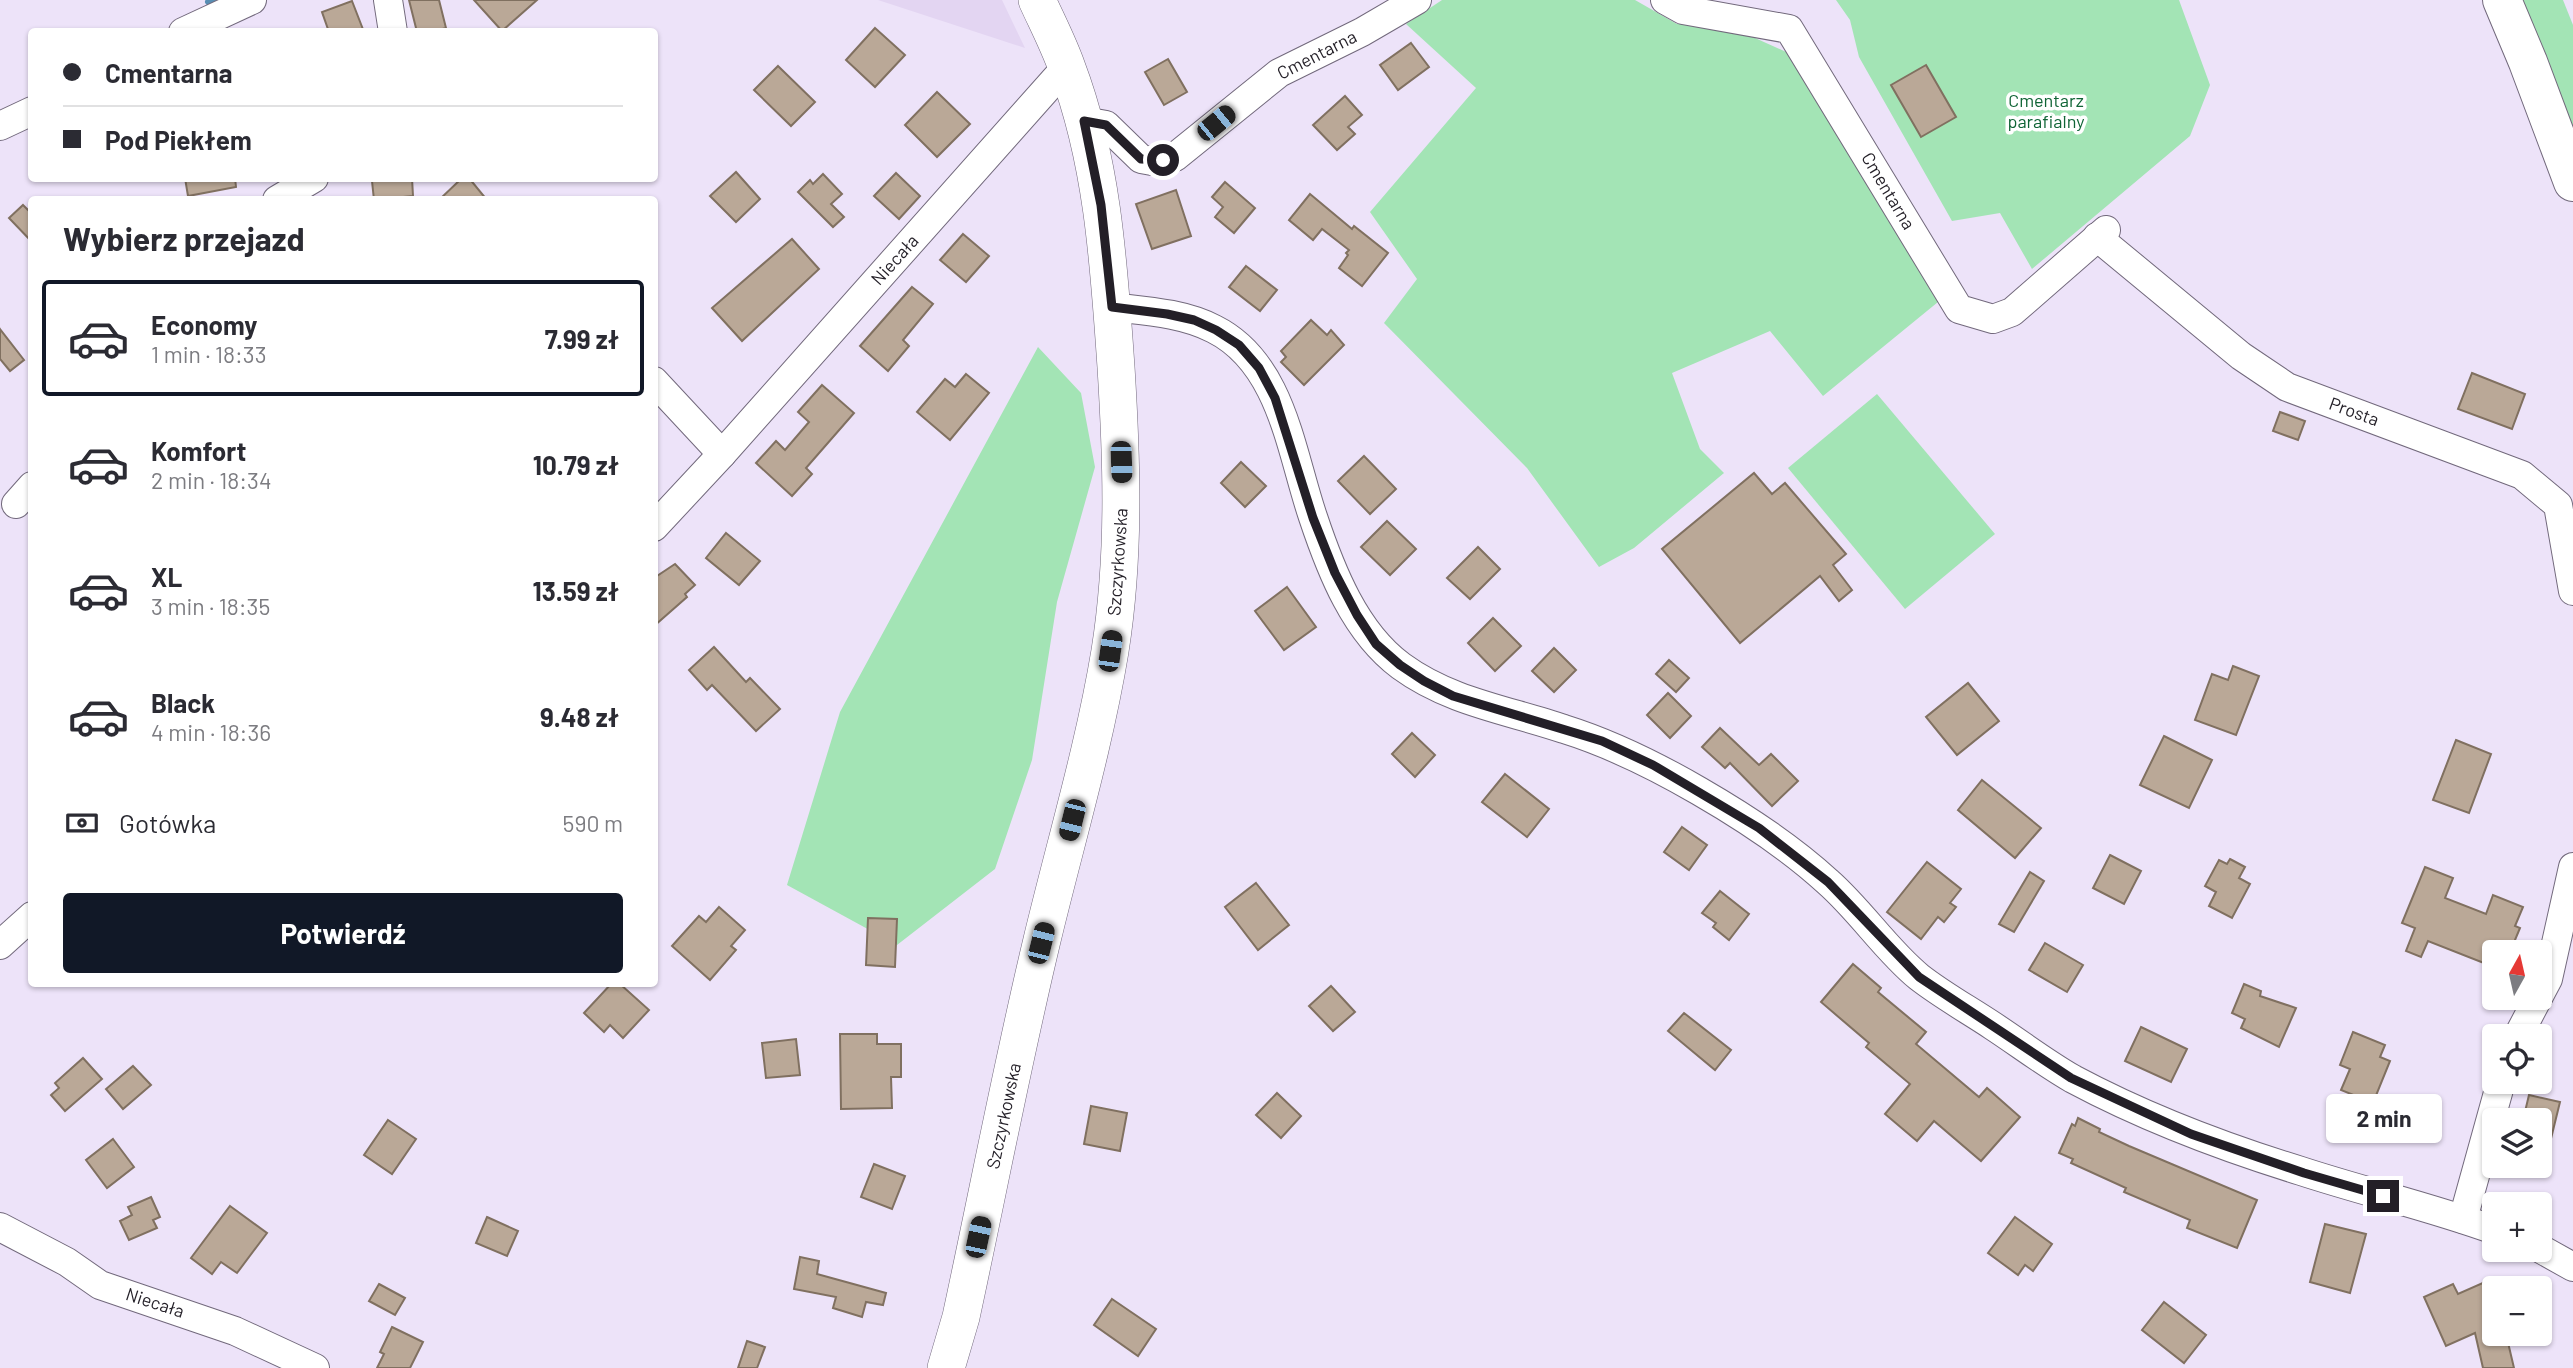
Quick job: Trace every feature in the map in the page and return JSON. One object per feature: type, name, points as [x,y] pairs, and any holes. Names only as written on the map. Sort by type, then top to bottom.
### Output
[{"type":"highway","points":[[2502,0],[2573,182]]},
{"type":"main road","name":"Szczyrkowska","points":[[946,1368],[961,1317],[1041,943],[1110,651],[1121,561],[1121,447],[1112,307],[1101,205],[1084,121],[1067,66],[1037,0]]},
{"type":"street","points":[[192,28],[252,0]]},
{"type":"street","points":[[388,0],[392,28]]},
{"type":"street","name":"Cmentarna","points":[[1084,121],[1106,125],[1141,159],[1152,161],[1175,157],[1279,73],[1362,32],[1418,0]]},
{"type":"street","name":"Cmentarna","points":[[1665,0],[1683,10],[1789,29],[1959,309],[1993,319],[2012,312],[2101,234]]},
{"type":"street","name":"Niecała","points":[[658,523],[1067,66]]},
{"type":"street","points":[[0,126],[28,113]]},
{"type":"street","points":[[284,196],[307,182]]},
{"type":"street","name":"Prosta","points":[[2101,234],[2241,356],[2287,387],[2522,475],[2558,505],[2573,591]]},
{"type":"street","points":[[1112,307],[1194,320],[1239,345],[1259,368],[1275,398],[1313,518],[1335,573],[1376,644],[1416,676],[1453,696],[1602,741],[1653,765],[1759,828],[1828,882],[1919,977],[2071,1078],[2191,1134],[2304,1173],[2482,1226]]},
{"type":"street","points":[[658,385],[722,454]]},
{"type":"street","points":[[2552,961],[2573,867]]},
{"type":"street","points":[[0,945],[28,920]]},
{"type":"street","points":[[2463,1219],[2498,1094]]},
{"type":"street","name":"Niecała","points":[[0,1227],[67,1262],[100,1285],[214,1323],[315,1368]]},
{"type":"street","points":[[2552,1255],[2573,1267]]},
{"type":"shaded area","points":[[878,0],[1002,0],[1025,48]]},
{"type":"green space","points":[[1442,0],[1635,0],[1677,24],[1724,24],[1795,56],[1923,272],[1938,302],[1823,396],[1770,331],[1672,373],[1700,449],[1724,473],[1634,548],[1599,567],[1527,468],[1384,323],[1417,279],[1370,212],[1476,88],[1406,24]]},
{"type":"green space","name":"Cmentarz parafialny","points":[[1836,0],[2179,0],[2210,85],[2190,136],[2032,269],[2000,213],[1952,221],[1859,57],[1850,20]]},
{"type":"green space","points":[[2517,0],[2563,0],[2573,25],[2573,139]]},
{"type":"green space","points":[[1038,347],[1081,393],[1095,467],[1057,602],[1032,760],[995,869],[897,945],[787,885],[840,712]]},
{"type":"green space","points":[[1877,394],[1995,534],[1905,609],[1788,468]]},
{"type":"building","points":[[409,0],[439,0],[446,28],[416,28]]},
{"type":"building","points":[[474,0],[537,0],[505,28],[499,28]]},
{"type":"building","points":[[352,1],[362,28],[328,28],[322,12]]},
{"type":"building","points":[[875,28],[905,55],[875,87],[846,60]]},
{"type":"building","points":[[1411,43],[1429,67],[1398,90],[1380,65]]},
{"type":"building","points":[[1168,59],[1187,92],[1164,105],[1145,72]]},
{"type":"building","points":[[1926,65],[1956,117],[1921,137],[1891,85]]},
{"type":"building","points":[[778,66],[815,102],[791,126],[754,90]]},
{"type":"building","points":[[937,92],[970,124],[937,157],[905,125]]},
{"type":"building","points":[[1345,96],[1362,115],[1348,127],[1355,134],[1337,150],[1313,125]]},
{"type":"building","points":[[736,172],[760,199],[736,222],[710,196]]},
{"type":"building","points":[[896,173],[920,196],[899,219],[874,196]]},
{"type":"building","points":[[823,174],[842,194],[831,204],[844,217],[833,227],[798,192],[810,180],[813,184]]},
{"type":"building","points":[[186,182],[235,182],[236,187],[188,196]]},
{"type":"building","points":[[372,182],[412,182],[413,196],[374,196]]},
{"type":"building","points":[[458,182],[472,182],[484,196],[443,196]]},
{"type":"building","points":[[1225,182],[1255,208],[1234,233],[1215,217],[1223,207],[1212,197]]},
{"type":"building","points":[[1176,190],[1191,236],[1152,249],[1136,204]]},
{"type":"building","points":[[1310,194],[1352,229],[1354,226],[1388,253],[1362,286],[1339,268],[1349,250],[1322,229],[1313,240],[1289,220]]},
{"type":"building","points":[[23,205],[28,210],[28,238],[9,218]]},
{"type":"building","points":[[963,234],[989,256],[966,282],[940,260]]},
{"type":"building","points":[[792,239],[819,269],[742,341],[712,308]]},
{"type":"building","points":[[1246,266],[1277,290],[1260,311],[1229,287]]},
{"type":"building","points":[[912,287],[933,304],[903,340],[909,346],[888,371],[860,346]]},
{"type":"building","points":[[1311,320],[1327,335],[1331,330],[1344,345],[1304,385],[1281,362],[1286,357],[1281,351]]},
{"type":"building","points":[[0,329],[24,360],[10,371],[0,359]]},
{"type":"building","points":[[2472,373],[2525,394],[2512,429],[2458,409]]},
{"type":"building","points":[[966,374],[989,393],[950,440],[917,412],[945,379],[955,387]]},
{"type":"building","points":[[822,385],[854,413],[806,468],[812,474],[792,496],[756,463],[776,441],[785,450],[809,422],[798,412]]},
{"type":"building","points":[[2280,412],[2305,421],[2298,440],[2273,431]]},
{"type":"building","points":[[1364,456],[1396,489],[1370,514],[1338,481]]},
{"type":"building","points":[[1241,462],[1266,486],[1245,507],[1221,483]]},
{"type":"building","points":[[1754,473],[1772,494],[1785,483],[1846,554],[1833,565],[1852,590],[1839,601],[1820,576],[1740,643],[1662,549]]},
{"type":"building","points":[[1387,521],[1416,549],[1390,575],[1361,547]]},
{"type":"building","points":[[726,533],[760,561],[739,585],[706,558]]},
{"type":"building","points":[[1478,547],[1500,569],[1470,599],[1447,578]]},
{"type":"building","points":[[675,564],[695,585],[685,594],[687,597],[658,622],[658,575]]},
{"type":"building","points":[[1287,587],[1316,627],[1284,650],[1255,611]]},
{"type":"building","points":[[1493,618],[1521,646],[1495,671],[1468,643]]},
{"type":"building","points":[[714,647],[746,682],[750,678],[780,709],[756,731],[712,685],[707,690],[689,670]]},
{"type":"building","points":[[1554,648],[1576,670],[1554,692],[1532,671]]},
{"type":"building","points":[[1669,660],[1689,678],[1676,692],[1656,674]]},
{"type":"building","points":[[2233,666],[2259,676],[2236,735],[2195,720],[2212,674],[2228,680]]},
{"type":"building","points":[[1968,683],[1999,721],[1957,755],[1926,717]]},
{"type":"building","points":[[1668,693],[1691,716],[1670,738],[1647,715]]},
{"type":"building","points":[[1720,728],[1759,765],[1771,754],[1798,781],[1772,806],[1730,763],[1725,768],[1702,747]]},
{"type":"building","points":[[1412,733],[1435,755],[1415,777],[1392,754]]},
{"type":"building","points":[[2164,736],[2212,760],[2189,808],[2140,785]]},
{"type":"building","points":[[2456,740],[2491,754],[2469,813],[2433,800]]},
{"type":"building","points":[[1505,774],[1549,809],[1527,837],[1482,802]]},
{"type":"building","points":[[1982,780],[2041,828],[2015,858],[1958,810]]},
{"type":"building","points":[[1682,827],[1707,845],[1689,870],[1664,852]]},
{"type":"building","points":[[2110,855],[2141,871],[2124,904],[2093,888]]},
{"type":"building","points":[[2230,859],[2245,867],[2239,878],[2250,884],[2232,918],[2209,906],[2216,892],[2205,886],[2219,860],[2227,864]]},
{"type":"building","points":[[1927,862],[1961,889],[1950,903],[1956,907],[1944,922],[1938,917],[1921,939],[1887,912]]},
{"type":"building","points":[[2425,867],[2453,878],[2445,898],[2486,914],[2493,895],[2523,907],[2515,926],[2520,928],[2515,940],[2482,940],[2482,962],[2428,941],[2421,957],[2406,951],[2415,928],[2402,923]]},
{"type":"building","points":[[2030,872],[2044,881],[2014,932],[1999,924]]},
{"type":"building","points":[[1256,883],[1289,925],[1258,950],[1225,907]]},
{"type":"building","points":[[1720,891],[1749,914],[1729,940],[1713,927],[1716,923],[1702,913]]},
{"type":"building","points":[[719,907],[745,930],[731,946],[736,950],[710,980],[672,946],[699,916],[706,922]]},
{"type":"building","points":[[868,918],[897,919],[895,967],[866,965]]},
{"type":"building","points":[[2045,943],[2083,965],[2067,992],[2029,970]]},
{"type":"building","points":[[1853,964],[1881,988],[1878,992],[1926,1032],[1916,1044],[1979,1097],[1987,1088],[2020,1117],[1981,1161],[1934,1121],[1917,1141],[1885,1114],[1910,1084],[1866,1047],[1869,1043],[1821,1002]]},
{"type":"building","points":[[2244,984],[2261,991],[2260,996],[2296,1008],[2279,1047],[2241,1028],[2245,1019],[2232,1013]]},
{"type":"building","points":[[1331,986],[1355,1012],[1333,1031],[1309,1006]]},
{"type":"building","points":[[608,987],[623,987],[649,1010],[623,1038],[610,1025],[604,1032],[584,1013]]},
{"type":"building","points":[[1684,1013],[1731,1050],[1715,1070],[1668,1031]]},
{"type":"building","points":[[2141,1027],[2187,1049],[2171,1082],[2125,1061]]},
{"type":"building","points":[[2353,1032],[2385,1045],[2380,1057],[2390,1061],[2373,1103],[2341,1090],[2350,1069],[2340,1065]]},
{"type":"building","points":[[840,1034],[877,1034],[877,1044],[901,1044],[901,1077],[891,1077],[892,1108],[841,1109]]},
{"type":"building","points":[[796,1039],[800,1075],[766,1078],[762,1043]]},
{"type":"building","points":[[83,1058],[102,1079],[65,1111],[51,1095],[59,1088],[55,1083]]},
{"type":"building","points":[[133,1066],[151,1085],[123,1109],[106,1089]]},
{"type":"building","points":[[1277,1093],[1301,1116],[1281,1138],[1256,1115]]},
{"type":"building","points":[[2529,1095],[2560,1102],[2552,1135],[2552,1108],[2526,1108]]},
{"type":"building","points":[[1091,1106],[1127,1113],[1120,1151],[1084,1144]]},
{"type":"building","points":[[2078,1118],[2100,1129],[2099,1132],[2129,1146],[2257,1200],[2237,1248],[2187,1228],[2190,1220],[2124,1192],[2126,1188],[2071,1163],[2073,1159],[2059,1153],[2072,1124],[2075,1126]]},
{"type":"building","points":[[388,1120],[416,1139],[392,1174],[364,1155]]},
{"type":"building","points":[[113,1139],[134,1167],[107,1188],[86,1160]]},
{"type":"building","points":[[874,1164],[905,1176],[892,1209],[861,1197]]},
{"type":"building","points":[[151,1197],[160,1217],[153,1220],[157,1228],[129,1240],[120,1221],[132,1215],[128,1207]]},
{"type":"building","points":[[230,1206],[267,1233],[237,1273],[221,1262],[212,1274],[191,1258]]},
{"type":"building","points":[[487,1217],[518,1231],[507,1256],[476,1243]]},
{"type":"building","points":[[2015,1217],[2052,1244],[2033,1271],[2025,1265],[2018,1275],[1988,1253]]},
{"type":"building","points":[[2325,1224],[2366,1234],[2350,1293],[2310,1282]]},
{"type":"building","points":[[800,1257],[819,1261],[817,1274],[886,1293],[883,1305],[866,1302],[862,1317],[833,1308],[836,1297],[794,1289]]},
{"type":"building","points":[[2482,1283],[2482,1346],[2509,1346],[2514,1368],[2483,1368],[2475,1333],[2446,1346],[2424,1297],[2453,1284],[2458,1294]]},
{"type":"building","points":[[379,1284],[405,1298],[395,1315],[369,1301]]},
{"type":"building","points":[[1112,1299],[1156,1329],[1138,1356],[1094,1325]]},
{"type":"building","points":[[2164,1302],[2206,1335],[2184,1363],[2142,1330]]},
{"type":"building","points":[[392,1327],[423,1342],[410,1368],[377,1368],[384,1354],[380,1352]]},
{"type":"building","points":[[747,1341],[765,1347],[757,1368],[738,1368]]},
{"type":"waterway","points":[[208,2],[213,0]]},
{"type":"route","points":[[1163,160],[1141,159],[1106,125],[1084,121],[1101,205],[1112,307],[1194,320],[1239,345],[1259,368],[1275,398],[1313,518],[1335,573],[1376,644],[1400,665],[1453,696],[1602,741],[1653,765],[1704,794],[1759,828],[1828,882],[1919,977],[2071,1078],[2191,1134],[2304,1173],[2383,1196]]}]
